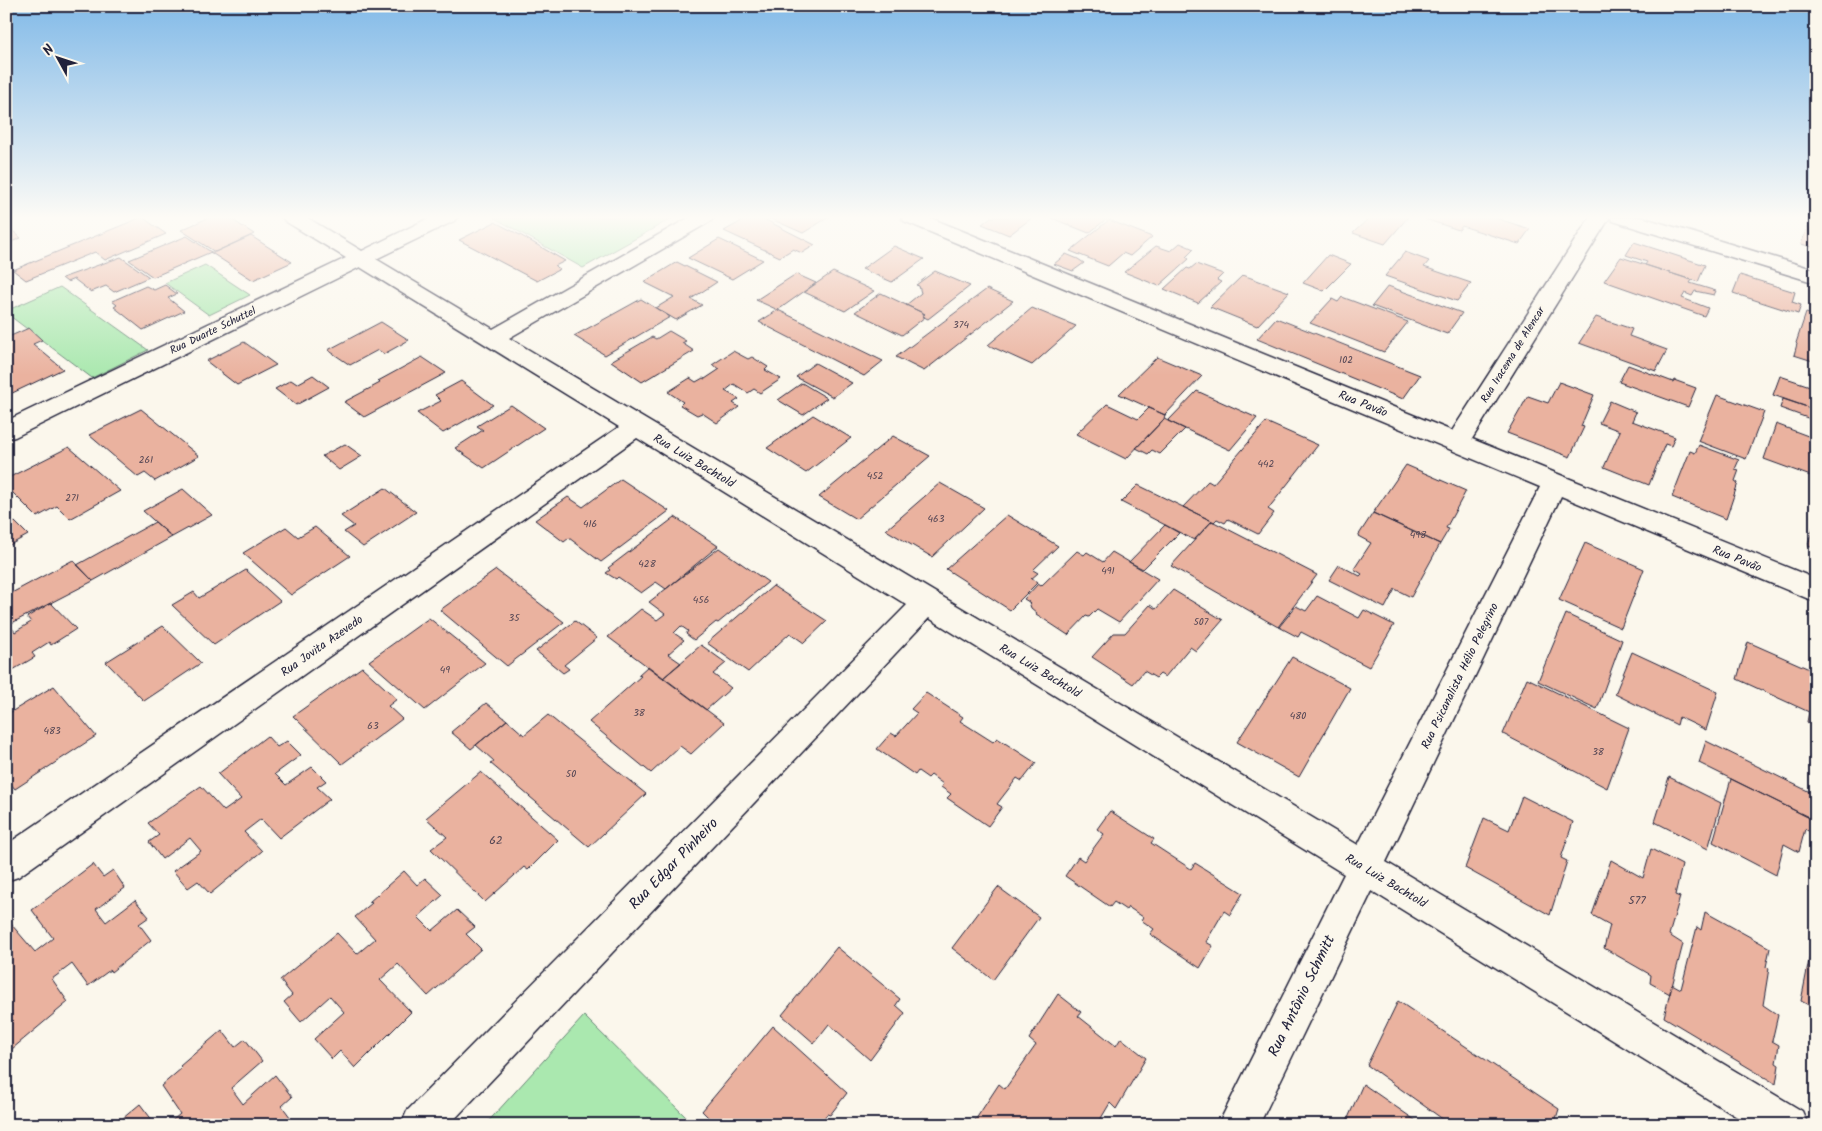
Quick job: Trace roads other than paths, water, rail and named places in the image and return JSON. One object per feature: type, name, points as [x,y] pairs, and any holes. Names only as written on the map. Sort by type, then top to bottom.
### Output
[{"type":"street","name":"Rua Duarte Schuttel","points":[[6,431],[339,270]]},
{"type":"street","name":"Rua Luiz Bachtold","points":[[379,270],[1788,1125]]},
{"type":"street","points":[[492,339],[612,270]]},
{"type":"street","name":"Rua Pavão","points":[[1039,270],[1816,591]]},
{"type":"street","name":"Rua Iracema de Alencar","points":[[1457,443],[1567,270]]},
{"type":"street","points":[[1795,270],[1816,276]]},
{"type":"street","name":"Rua Jovita Azevedo","points":[[6,865],[637,426]]},
{"type":"street","name":"Rua Psicanalista Hélio Pelegrino","points":[[1365,868],[1555,484]]},
{"type":"street","name":"Rua Edgar Pinheiro","points":[[420,1125],[927,602]]},
{"type":"street","name":"Rua Antônio Schmitt","points":[[1238,1125],[1365,868]]}]
